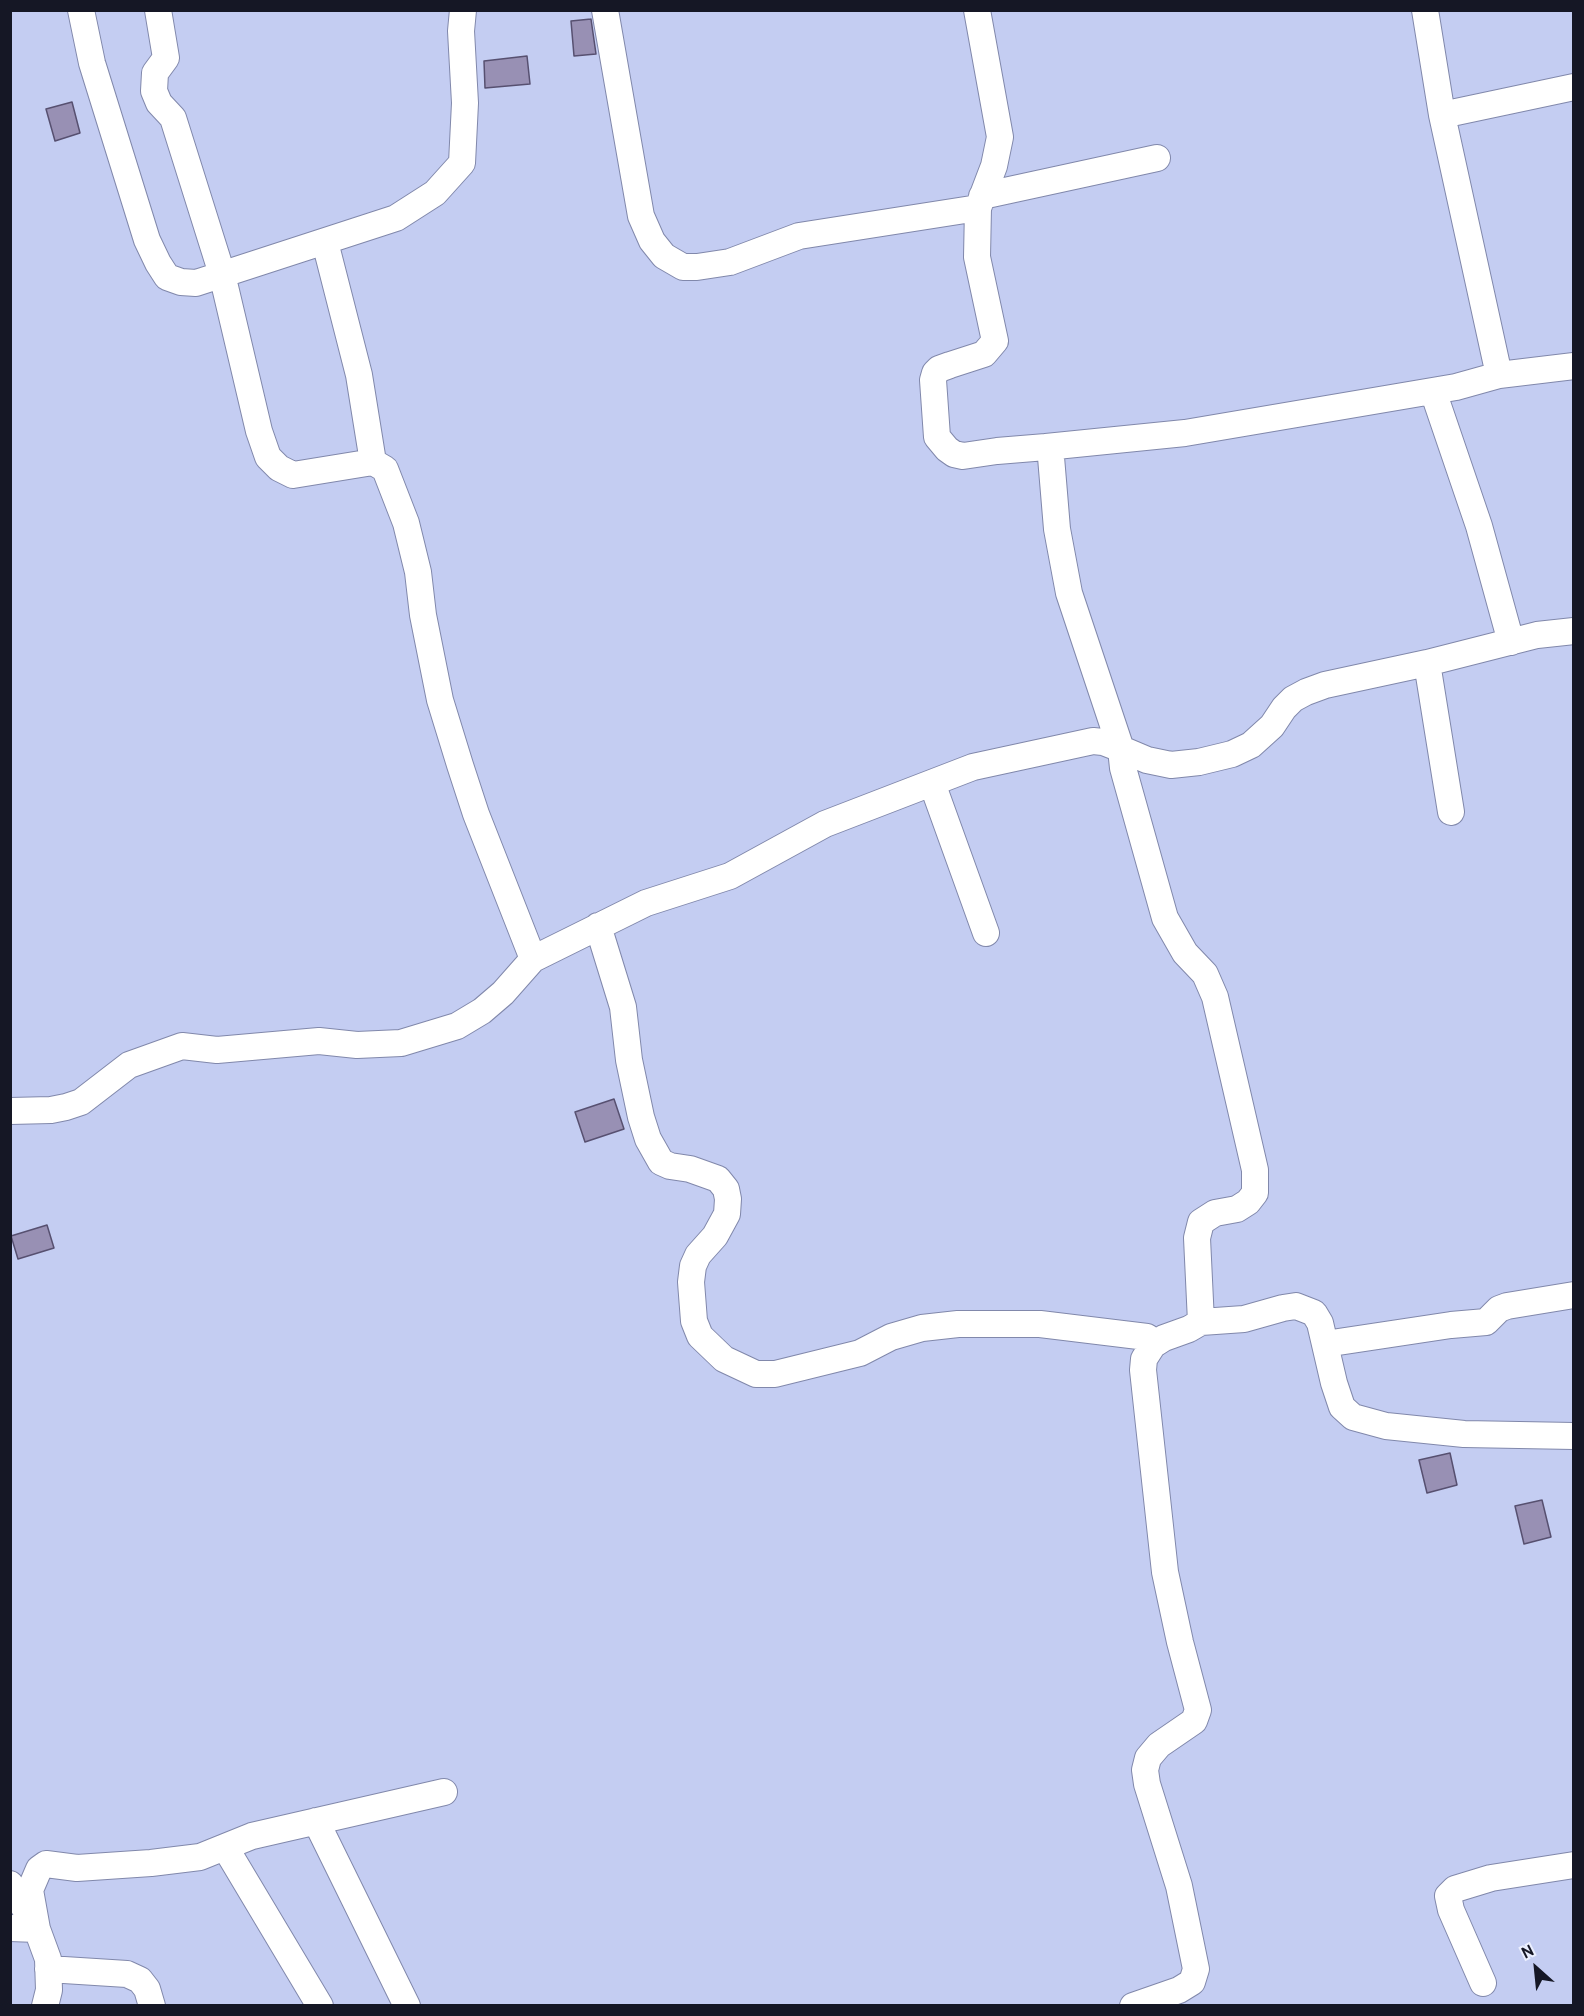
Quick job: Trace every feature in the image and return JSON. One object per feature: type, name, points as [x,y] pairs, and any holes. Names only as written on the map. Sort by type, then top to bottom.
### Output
[{"type":"street","points":[[81,10],[92,63],[147,240],[167,277],[181,282],[196,283],[325,243],[396,218],[435,194],[462,163],[465,103],[461,31],[463,10]]},
{"type":"street","points":[[158,10],[166,58],[155,73],[154,91],[159,103],[173,118],[222,274],[259,431],[268,457],[279,468],[293,475],[373,462],[385,469],[405,523],[418,572],[423,615],[440,700],[476,814],[534,959]]},
{"type":"street","points":[[605,10],[641,216],[652,241],[664,256],[683,267],[730,262],[799,237],[980,202],[1157,158]]},
{"type":"street","points":[[977,10],[1000,137],[994,166],[980,202],[977,257],[995,340],[984,354],[950,364],[935,373],[933,380],[937,437],[954,454],[963,456],[1185,433],[1456,387],[1499,375],[1574,366]]},
{"type":"street","points":[[1425,10],[1442,115],[1499,375]]},
{"type":"street","points":[[1442,115],[1574,87]]},
{"type":"street","points":[[325,243],[359,375],[373,462]]},
{"type":"street","points":[[1433,391],[1479,526],[1511,642]]},
{"type":"street","points":[[1046,447],[1051,457],[1057,529],[1070,593],[1121,749],[1123,768],[1165,918],[1185,953],[1205,974],[1215,997],[1256,1170],[1255,1193],[1248,1202],[1236,1209],[1215,1213],[1201,1222],[1197,1238],[1201,1322]]},
{"type":"street","points":[[10,1111],[51,1110],[81,1102],[129,1065],[182,1046],[217,1050],[319,1041],[357,1045],[401,1043],[457,1026],[482,1011],[503,993],[534,959],[598,926],[646,903],[730,876],[825,824],[973,767],[1093,741],[1103,742],[1147,760],[1171,765],[1199,762],[1232,754],[1251,745],[1272,726],[1293,699],[1324,685],[1427,663],[1537,635],[1574,631]]},
{"type":"street","points":[[1427,663],[1450,812]]},
{"type":"street","points":[[932,783],[986,933]]},
{"type":"street","points":[[598,926],[623,1008],[629,1060],[640,1117],[648,1139],[661,1162],[718,1179],[726,1189],[727,1214],[715,1236],[698,1255],[693,1266],[691,1282],[694,1321],[700,1336],[724,1359],[756,1374],[775,1374],[860,1353],[891,1337],[922,1328],[958,1324],[1040,1324],[1147,1337],[1156,1343]]},
{"type":"street","points":[[1325,1344],[1450,1325],[1486,1322],[1499,1309],[1508,1306],[1574,1295]]},
{"type":"street","points":[[1133,2006],[1179,1990],[1192,1982],[1196,1969],[1179,1886],[1147,1784],[1145,1770],[1148,1758],[1159,1745],[1194,1721],[1198,1710],[1165,1572],[1143,1370],[1144,1359],[1156,1343],[1201,1322],[1244,1319],[1296,1306],[1314,1313],[1320,1323],[1342,1407],[1353,1417],[1386,1426],[1464,1434],[1574,1436]]},
{"type":"street","points":[[45,2006],[49,1990],[48,1959],[37,1929],[30,1890],[39,1869],[46,1864],[77,1868],[200,1857],[252,1836],[444,1792]]},
{"type":"street","points":[[316,1821],[407,2006]]},
{"type":"street","points":[[225,1847],[320,2006]]},
{"type":"street","points":[[1483,1983],[1450,1911],[1448,1896],[1455,1889],[1491,1878],[1574,1865]]},
{"type":"street","points":[[10,1884],[37,1929]]},
{"type":"street","points":[[10,1928],[37,1929]]},
{"type":"street","points":[[48,1969],[127,1974],[140,1980],[147,1989],[152,2006]]},
{"type":"building","points":[[591,19],[596,54],[574,56],[571,21]]},
{"type":"building","points":[[527,56],[530,84],[485,88],[484,61]]},
{"type":"building","points":[[72,102],[80,133],[55,141],[46,109]]},
{"type":"building","points":[[614,1099],[624,1129],[585,1142],[575,1112]]},
{"type":"building","points":[[47,1225],[54,1248],[18,1259],[11,1236]]},
{"type":"building","points":[[1450,1453],[1457,1485],[1427,1493],[1419,1460]]},
{"type":"building","points":[[1542,1500],[1551,1537],[1524,1544],[1515,1506]]}]
